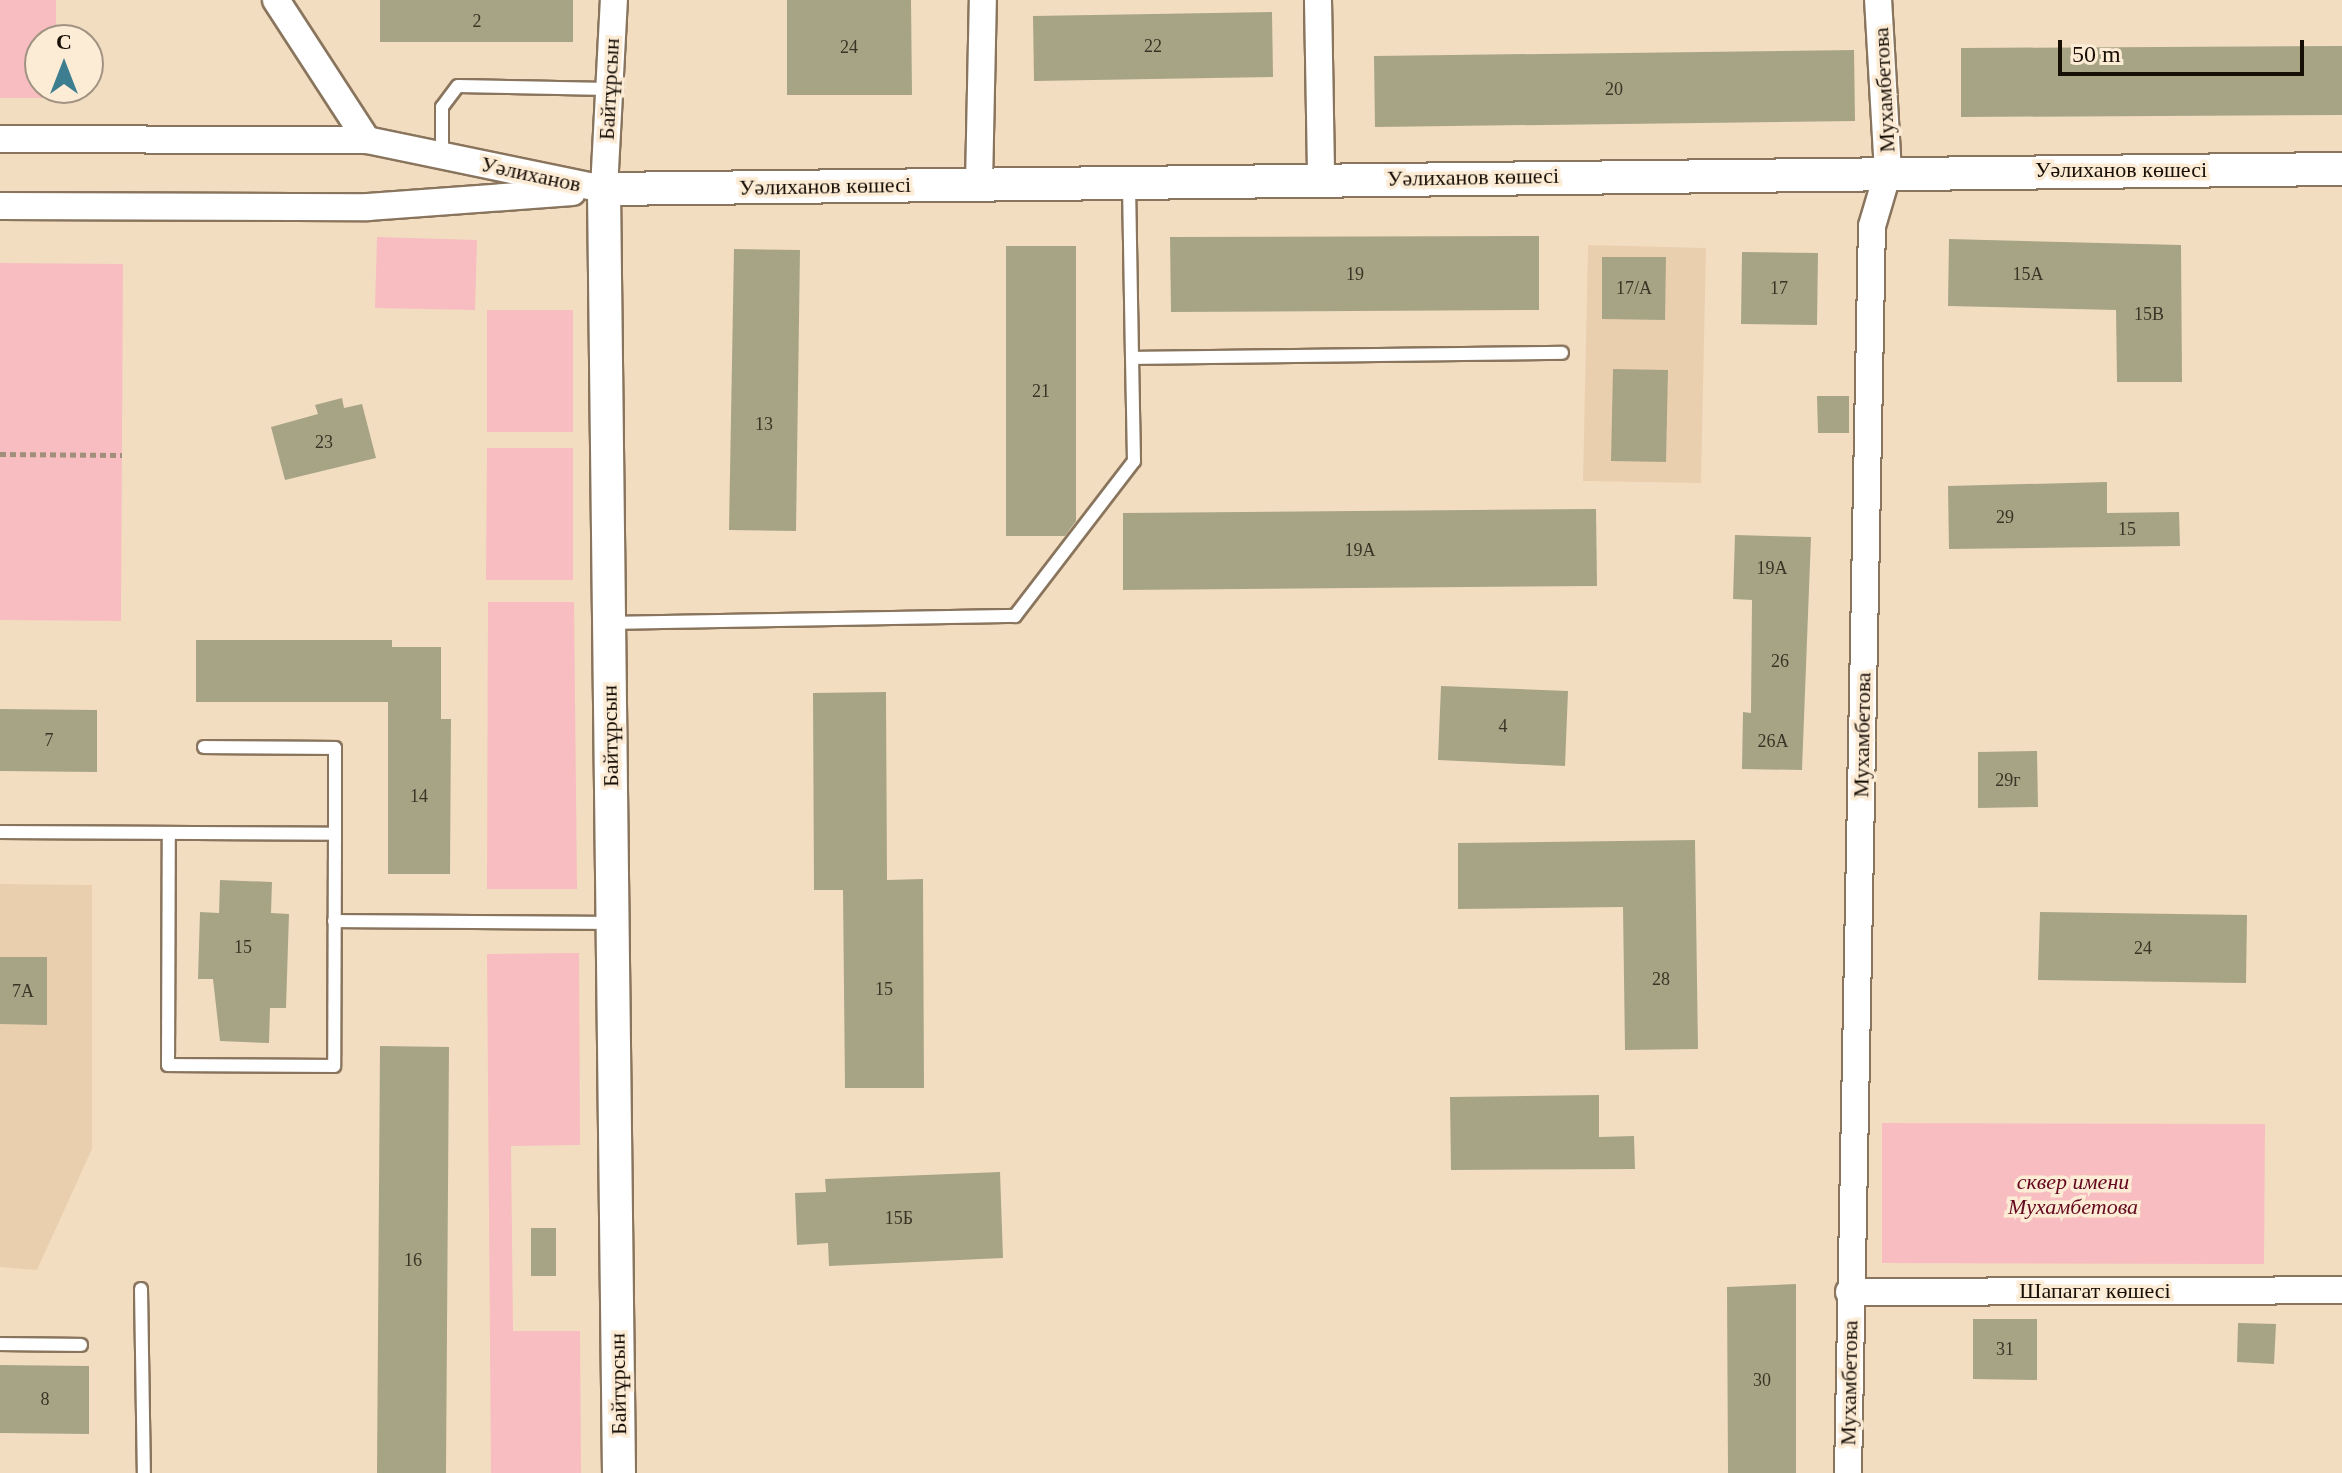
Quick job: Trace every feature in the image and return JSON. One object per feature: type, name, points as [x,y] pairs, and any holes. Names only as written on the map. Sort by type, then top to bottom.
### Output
[{"type":"street","points":[[276,0],[367,140]]},
{"type":"street","name":"Байтұрсын","points":[[614,0],[604,189],[619,1473]]},
{"type":"street","points":[[979,184],[983,0]]},
{"type":"street","points":[[1318,0],[1321,179]]},
{"type":"street","name":"Мухамбетова","points":[[1848,1473],[1849,1292],[1872,226],[1888,172],[1878,0]]},
{"type":"street","name":"Уәлиханов","points":[[0,139],[367,140],[604,189]]},
{"type":"street","name":"Уәлиханов көшесі","points":[[604,189],[2342,169]]},
{"type":"street","name":"Уәлиханов","points":[[0,206],[368,207],[604,189]]},
{"type":"street","name":"Шапагат көшесі","points":[[1849,1292],[2342,1290]]},
{"type":"lane","points":[[442,155],[442,107],[458,86],[609,89]]},
{"type":"lane","points":[[609,623],[1015,616],[1134,461],[1129,182]]},
{"type":"lane","points":[[1132,358],[1562,353]]},
{"type":"lane","points":[[169,833],[168,1065],[334,1066],[335,748],[204,747]]},
{"type":"lane","points":[[0,832],[335,834]]},
{"type":"lane","points":[[334,921],[612,923]]},
{"type":"lane","points":[[141,1289],[144,1473]]},
{"type":"lane","points":[[0,1344],[81,1345]]},
{"type":"path","points":[[0,454],[122,455]]},
{"type":"shaded area","points":[[1588,245],[1706,248],[1701,483],[1583,481]]},
{"type":"shaded area","points":[[0,884],[92,885],[92,1149],[37,1270],[0,1267]]},
{"type":"green space","points":[[0,0],[56,0],[56,24],[24,24],[24,98],[0,98]]},
{"type":"green space","points":[[377,237],[477,240],[475,310],[375,308]]},
{"type":"green space","points":[[0,263],[123,264],[121,621],[0,620]]},
{"type":"green space","points":[[487,310],[573,310],[573,432],[487,432]]},
{"type":"green space","points":[[487,448],[573,448],[573,580],[486,580]]},
{"type":"green space","points":[[488,602],[574,602],[577,889],[487,889]]},
{"type":"green space","points":[[579,953],[580,1145],[511,1146],[513,1331],[580,1331],[581,1473],[491,1473],[487,954]]},
{"type":"green space","name":"сквер имени Мухамбетова","points":[[1882,1123],[2265,1124],[2264,1264],[1882,1263]]},
{"type":"building","points":[[380,0],[573,0],[573,42],[380,42]]},
{"type":"building","points":[[787,0],[911,0],[912,95],[787,95]]},
{"type":"building","points":[[1272,12],[1273,77],[1034,81],[1033,16]]},
{"type":"building","points":[[2342,46],[2342,115],[1961,117],[1961,48]]},
{"type":"building","points":[[1854,50],[1855,121],[1375,127],[1374,56]]},
{"type":"building","points":[[1539,236],[1539,310],[1171,312],[1170,237]]},
{"type":"building","points":[[1949,239],[2181,245],[2182,382],[2117,382],[2116,310],[1948,306]]},
{"type":"building","points":[[1006,246],[1076,246],[1076,521],[1065,536],[1006,536]]},
{"type":"building","points":[[734,249],[800,250],[796,531],[729,530]]},
{"type":"building","points":[[1742,252],[1818,253],[1817,325],[1741,324]]},
{"type":"building","points":[[1602,257],[1666,257],[1665,320],[1602,319]]},
{"type":"building","points":[[1613,369],[1668,370],[1666,462],[1611,461]]},
{"type":"building","points":[[1817,396],[1849,396],[1849,433],[1818,433]]},
{"type":"building","points":[[342,398],[344,408],[362,404],[376,458],[285,480],[271,427],[318,414],[315,405]]},
{"type":"building","points":[[2107,482],[2107,513],[2179,512],[2180,546],[1949,549],[1948,486]]},
{"type":"building","points":[[1596,509],[1597,586],[1123,590],[1123,513]]},
{"type":"building","points":[[1735,535],[1811,537],[1802,770],[1742,769],[1743,712],[1751,713],[1752,600],[1733,599]]},
{"type":"building","points":[[196,640],[392,640],[392,647],[441,647],[441,719],[451,719],[450,874],[388,874],[388,702],[196,702]]},
{"type":"building","points":[[1441,686],[1568,691],[1565,766],[1438,760]]},
{"type":"building","points":[[886,692],[887,880],[923,879],[924,1088],[845,1088],[843,890],[814,890],[813,693]]},
{"type":"building","points":[[0,709],[97,710],[97,772],[0,771]]},
{"type":"building","points":[[2037,751],[2038,807],[1978,808],[1978,752]]},
{"type":"building","points":[[1695,840],[1698,1049],[1625,1050],[1623,907],[1458,909],[1458,843]]},
{"type":"building","points":[[220,880],[272,882],[271,913],[289,914],[286,1008],[270,1008],[269,1043],[220,1041],[213,979],[198,979],[200,912],[219,913]]},
{"type":"building","points":[[2040,912],[2247,915],[2246,983],[2038,980]]},
{"type":"building","points":[[0,957],[47,957],[47,1025],[0,1024]]},
{"type":"building","points":[[380,1046],[449,1047],[446,1473],[377,1473]]},
{"type":"building","points":[[1599,1095],[1599,1137],[1634,1136],[1635,1169],[1451,1170],[1450,1097]]},
{"type":"building","points":[[1000,1172],[1003,1258],[829,1266],[828,1243],[797,1245],[795,1193],[826,1192],[825,1179]]},
{"type":"building","points":[[531,1228],[556,1228],[556,1276],[531,1276]]},
{"type":"building","points":[[1796,1284],[1796,1473],[1728,1473],[1727,1287]]},
{"type":"building","points":[[1973,1319],[2037,1319],[2037,1380],[1973,1379]]},
{"type":"building","points":[[2238,1323],[2276,1324],[2274,1364],[2237,1362]]},
{"type":"building","points":[[0,1365],[89,1366],[89,1434],[0,1433]]}]
